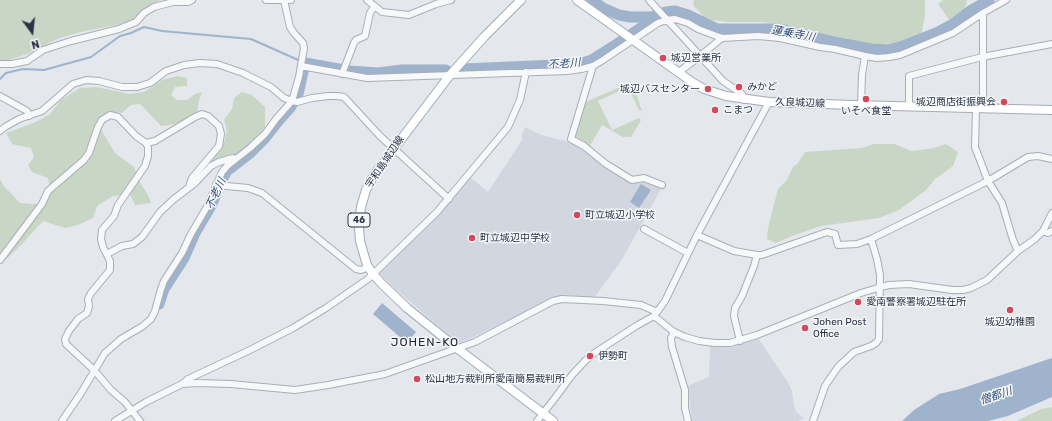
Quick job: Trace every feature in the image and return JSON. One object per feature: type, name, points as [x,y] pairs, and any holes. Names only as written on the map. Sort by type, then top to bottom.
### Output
[{"type":"main road","name":"宇和島城辺線","points":[[520,0],[450,75],[393,148],[374,175],[366,190],[361,207],[359,227],[365,257],[371,271],[407,308],[458,349],[553,421]]},
{"type":"main road","name":"久良城辺線","points":[[577,0],[704,89],[726,96],[744,100],[769,102],[861,106],[1052,110]]},
{"type":"street","points":[[0,64],[12,64],[27,61],[42,50],[119,29],[136,22],[144,13],[154,7],[174,2],[188,2],[192,0]]},
{"type":"street","points":[[266,0],[291,0]]},
{"type":"street","points":[[62,421],[105,353],[121,339],[143,326],[151,319],[164,281],[182,253],[208,205],[222,172],[265,134],[292,101],[301,66],[304,43],[290,27],[284,0]]},
{"type":"street","points":[[367,0],[382,12],[409,15],[436,4],[451,0]]},
{"type":"street","points":[[649,0],[723,81],[742,94],[744,100]]},
{"type":"street","points":[[301,66],[367,78],[568,71],[594,66],[658,23],[675,19],[722,38],[758,36],[780,38],[820,47],[835,48],[877,58],[900,55],[953,33],[1006,0]]},
{"type":"street","points":[[342,74],[354,43],[356,40],[365,36],[370,13],[374,7]]},
{"type":"street","points":[[983,13],[980,109],[975,147],[988,182],[1002,203],[1013,240],[1018,251]]},
{"type":"street","points":[[679,72],[722,38]]},
{"type":"street","points":[[909,107],[909,76],[982,57],[1052,44]]},
{"type":"street","points":[[861,106],[862,75],[865,56]]},
{"type":"street","points":[[0,131],[4,127],[42,111],[73,84],[86,80],[100,81],[122,87],[137,87],[150,82],[166,71],[184,65],[200,63],[217,64],[243,73],[271,87],[284,98],[292,101],[297,102],[328,96],[344,97],[393,148],[449,199]]},
{"type":"street","points":[[594,66],[571,139],[584,146],[606,164],[632,180],[644,178],[662,185]]},
{"type":"street","points":[[115,421],[182,384],[188,378],[248,351],[293,328],[326,308],[368,279],[371,271],[437,212],[449,199],[508,127],[520,100],[526,72]]},
{"type":"street","points":[[0,96],[27,111],[29,116]]},
{"type":"street","points":[[537,421],[572,375],[590,357],[655,314],[665,301],[697,235],[769,102]]},
{"type":"street","points":[[146,143],[156,141],[202,114],[208,116],[219,126],[221,134],[218,146],[192,178],[189,187]]},
{"type":"street","points":[[0,260],[42,204],[48,191],[89,154],[98,127],[102,120],[110,115],[118,117],[136,136],[146,143],[148,148],[148,156],[145,166],[118,205],[114,216],[102,230],[101,239],[110,261],[110,270],[90,293],[87,313],[78,319],[65,339],[66,344],[94,370],[111,390],[126,402],[140,421]]},
{"type":"street","points":[[697,235],[734,251],[757,255],[762,255],[827,232],[835,234],[838,245],[857,244],[988,182],[1028,157],[1038,156],[1052,159]]},
{"type":"street","points":[[107,254],[122,246],[133,244],[142,237],[160,212],[195,183],[211,166],[233,158],[236,159]]},
{"type":"street","points":[[216,185],[248,188],[262,193],[356,268],[371,271]]},
{"type":"street","points":[[182,384],[231,384],[295,390],[385,374],[475,342],[553,301],[562,299],[603,301],[641,306],[655,314],[674,332],[699,341],[715,344],[730,343],[740,341],[861,293],[889,285],[910,284],[957,290],[971,288],[987,280],[1018,251],[1035,239],[1043,231],[1052,213]]},
{"type":"street","points":[[644,229],[688,253]]},
{"type":"street","points":[[1043,231],[1048,233],[1052,231]]},
{"type":"street","points":[[813,421],[825,386],[838,367],[854,352],[871,346],[879,339],[881,287],[877,259],[871,238]]},
{"type":"street","points":[[740,341],[734,316],[735,308],[745,288],[757,255]]},
{"type":"street","points":[[674,332],[671,338],[672,347],[685,390],[685,408],[688,421]]},
{"type":"shaded area","points":[[525,127],[541,135],[574,143],[608,170],[631,183],[642,180],[661,189],[621,261],[594,298],[566,295],[558,297],[459,343],[395,289],[379,272],[450,201],[470,177],[488,192],[522,140]]},
{"type":"shaded area","points":[[758,338],[787,381],[792,391],[796,412],[804,418],[798,421],[692,421],[688,386],[709,377],[710,345],[742,343]]},
{"type":"green space","points":[[0,0],[160,0],[144,9],[130,22],[81,32],[57,39],[30,53],[9,60],[0,60]]},
{"type":"green space","points":[[694,0],[925,0],[925,16],[921,35],[886,47],[855,45],[828,40],[781,24],[761,22],[727,22],[706,19],[693,5]]},
{"type":"green space","points":[[943,0],[967,0],[964,12],[950,21],[938,4]]},
{"type":"green space","points":[[178,76],[187,78],[187,86],[175,87],[171,95],[177,100],[187,100],[195,94],[202,92],[197,112],[177,124],[161,126],[140,104],[131,105],[122,113],[112,112],[101,115],[98,119],[103,133],[115,153],[134,167],[151,203],[135,205],[130,194],[113,196],[97,206],[93,218],[78,225],[65,228],[43,221],[1,264],[0,179],[3,185],[20,203],[46,203],[51,194],[48,178],[32,172],[28,165],[34,157],[31,148],[12,144],[6,133],[38,121],[50,114],[61,100],[80,88],[96,87],[130,94],[144,92],[162,80]]},
{"type":"green space","points":[[632,82],[642,111],[639,110],[628,87],[598,101],[612,130],[639,118],[641,120],[631,137],[623,137],[602,125],[588,149],[573,138],[585,102]]},
{"type":"green space","points":[[242,92],[252,95],[265,107],[265,128],[257,139],[242,152],[210,162],[224,143],[227,130],[224,120],[232,109],[234,98]]},
{"type":"green space","points":[[873,144],[894,144],[912,151],[934,148],[946,144],[958,152],[953,166],[935,179],[926,190],[899,210],[879,218],[821,226],[776,243],[767,239],[768,228],[778,189],[787,180],[793,167],[798,163],[805,152],[862,148]]},
{"type":"green space","points":[[1052,407],[1052,421],[1017,421],[1041,409]]},
{"type":"water","points":[[641,184],[651,190],[639,208],[630,202]]},
{"type":"water","points":[[382,303],[416,332],[407,343],[373,314]]},
{"type":"water","name":"僧都川","points":[[1052,358],[1052,397],[1008,416],[988,421],[902,421],[914,410],[939,394],[960,389]]},
{"type":"waterway","name":"蓮乗寺川","points":[[592,0],[603,8],[619,15],[630,17],[651,17],[666,12],[675,11],[688,15],[717,29],[780,29],[839,43],[871,49],[889,50],[938,32],[989,0]]},
{"type":"waterway","name":"不老川","points":[[463,69],[579,64],[592,60],[614,46],[645,25],[651,17]]},
{"type":"waterway","points":[[0,79],[6,73],[23,69],[44,70],[91,57],[120,36],[144,27],[162,31],[251,39],[305,63]]},
{"type":"waterway","name":"不老川","points":[[159,304],[164,289],[184,258],[195,233],[212,204],[221,181],[227,171],[249,154],[264,139],[290,108],[298,94],[305,63],[350,71],[378,73],[402,70],[446,70]]},
{"type":"place","name":"城辺営業所","points":[[663,58]]},
{"type":"place","name":"みかど","points":[[739,87]]},
{"type":"place","name":"城辺バスセンター","points":[[708,89]]},
{"type":"place","name":"いそべ食堂","points":[[866,99]]},
{"type":"place","name":"城辺商店街振興会","points":[[1004,102]]},
{"type":"place","name":"こまつ","points":[[715,110]]},
{"type":"place","name":"町立城辺小学校","points":[[577,215]]},
{"type":"place","name":"町立城辺中学校","points":[[472,238]]},
{"type":"place","name":"愛南警察署城辺駐在所","points":[[858,302]]},
{"type":"place","name":"城辺幼稚園","points":[[1010,310]]},
{"type":"place","name":"Johen Post Office","points":[[805,328]]},
{"type":"place","name":"伊勢町","points":[[590,356]]},
{"type":"place","name":"松山地方裁判所愛南簡易裁判所","points":[[417,379]]},
{"type":"district","name":"JOHEN-KO","points":[[425,343]]}]
